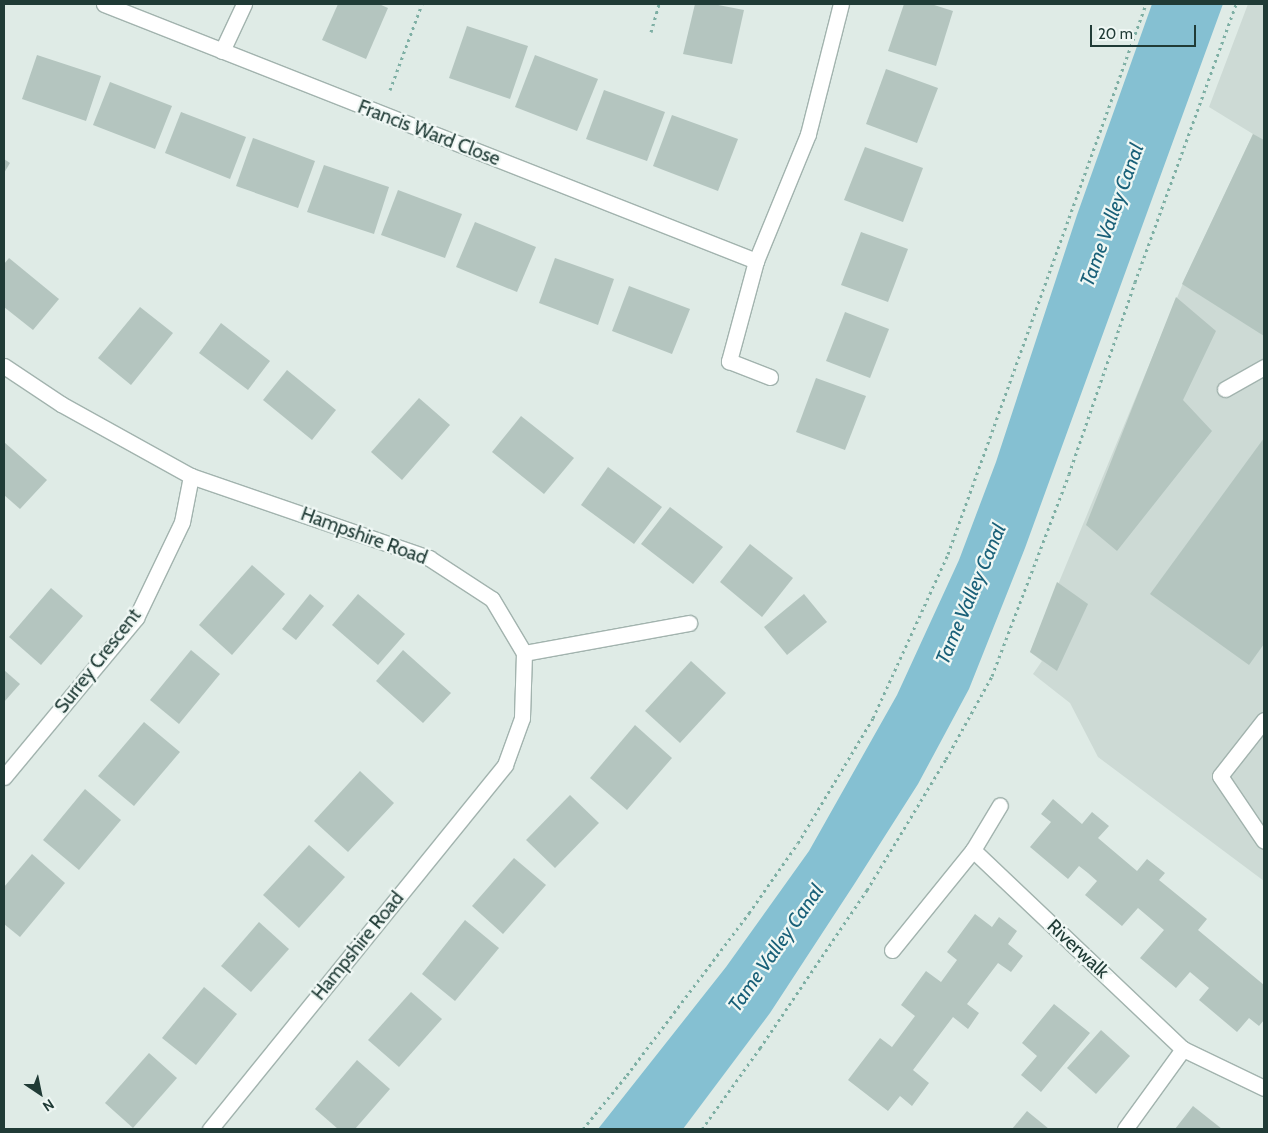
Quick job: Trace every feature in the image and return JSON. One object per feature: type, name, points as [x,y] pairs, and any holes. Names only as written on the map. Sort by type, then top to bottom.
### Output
[{"type":"street","name":"Francis Ward Close","points":[[104,4],[756,261]]},
{"type":"street","points":[[222,51],[244,4]]},
{"type":"street","points":[[770,377],[728,361],[756,261],[808,134],[841,4]]},
{"type":"street","name":"Hampshire Road","points":[[4,366],[61,404],[191,476],[429,558],[492,599],[524,653],[522,718],[504,765],[210,1129]]},
{"type":"street","points":[[1225,389],[1264,367]]},
{"type":"street","name":"Surrey Crescent","points":[[4,778],[136,618],[182,522],[191,476]]},
{"type":"street","points":[[524,653],[690,623]]},
{"type":"street","points":[[1264,720],[1220,776],[1264,841]]},
{"type":"street","points":[[892,950],[973,850],[1000,805]]},
{"type":"street","name":"Riverwalk","points":[[973,850],[1183,1049],[1264,1088]]},
{"type":"street","points":[[1125,1129],[1183,1049]]},
{"type":"path","points":[[381,114],[422,4]]},
{"type":"path","points":[[651,32],[659,4]]},
{"type":"path","points":[[582,1129],[627,1075],[755,905],[798,843],[873,718],[948,554],[1146,4]]},
{"type":"path","points":[[702,1129],[868,890],[946,759],[992,676],[1069,474],[1135,282],[1236,4]]},
{"type":"shaded area","points":[[1248,4],[1264,4],[1264,881],[1098,757],[1070,703],[1033,674],[1042,661],[1030,652],[1186,276],[1253,134],[1209,107]]},
{"type":"water","name":"Tame Valley Canal","points":[[1152,4],[1223,4],[1025,548],[969,689],[918,784],[855,883],[770,1013],[683,1129],[598,1129],[726,967],[809,851],[897,695],[959,560],[996,462],[1077,215]]},
{"type":"building","points":[[338,4],[379,4],[388,8],[366,59],[322,40]]},
{"type":"building","points":[[695,4],[713,4],[744,10],[732,64],[683,54]]},
{"type":"building","points":[[904,4],[931,4],[953,11],[936,66],[888,51]]},
{"type":"building","points":[[467,26],[528,46],[510,99],[449,78]]},
{"type":"building","points":[[37,55],[101,76],[86,121],[22,99]]},
{"type":"building","points":[[535,55],[598,79],[577,131],[515,107]]},
{"type":"building","points":[[886,69],[938,88],[917,143],[866,124]]},
{"type":"building","points":[[110,82],[172,106],[155,149],[93,125]]},
{"type":"building","points":[[604,90],[665,112],[647,161],[586,139]]},
{"type":"building","points":[[181,112],[246,137],[230,179],[165,153]]},
{"type":"building","points":[[672,115],[738,139],[718,191],[653,166]]},
{"type":"building","points":[[1253,134],[1264,140],[1264,336],[1182,284]]},
{"type":"building","points":[[253,138],[315,161],[298,208],[236,186]]},
{"type":"building","points":[[865,147],[923,168],[903,222],[844,200]]},
{"type":"building","points":[[4,159],[10,163],[4,173]]},
{"type":"building","points":[[324,165],[389,187],[374,234],[307,212]]},
{"type":"building","points":[[398,190],[462,214],[445,258],[381,235]]},
{"type":"building","points":[[475,222],[536,247],[517,292],[456,267]]},
{"type":"building","points":[[861,232],[908,249],[888,302],[841,285]]},
{"type":"building","points":[[9,258],[59,299],[33,330],[4,307],[4,264]]},
{"type":"building","points":[[555,258],[614,279],[598,325],[539,303]]},
{"type":"building","points":[[629,286],[690,309],[672,354],[612,331]]},
{"type":"building","points":[[1176,297],[1216,331],[1183,400],[1212,431],[1117,551],[1086,525]]},
{"type":"building","points":[[140,307],[173,333],[131,385],[98,358]]},
{"type":"building","points":[[845,312],[889,329],[870,378],[826,361]]},
{"type":"building","points":[[221,323],[270,361],[248,390],[199,353]]},
{"type":"building","points":[[287,370],[336,410],[312,440],[263,400]]},
{"type":"building","points":[[816,378],[866,396],[845,450],[796,432]]},
{"type":"building","points":[[419,398],[450,425],[402,480],[371,452]]},
{"type":"building","points":[[521,416],[574,458],[544,494],[492,452]]},
{"type":"building","points":[[1264,438],[1264,644],[1249,665],[1150,594]]},
{"type":"building","points":[[4,442],[47,480],[20,509],[4,495]]},
{"type":"building","points":[[608,467],[662,507],[634,544],[581,505]]},
{"type":"building","points":[[670,507],[723,547],[693,584],[641,544]]},
{"type":"building","points":[[750,544],[793,578],[762,617],[720,582]]},
{"type":"building","points":[[252,565],[285,594],[232,655],[199,625]]},
{"type":"building","points":[[1057,582],[1088,604],[1057,671],[1030,652]]},
{"type":"building","points":[[51,588],[83,616],[41,665],[9,637]]},
{"type":"building","points":[[310,594],[324,606],[296,640],[282,629]]},
{"type":"building","points":[[358,594],[405,634],[378,665],[332,625]]},
{"type":"building","points":[[804,594],[827,622],[787,655],[764,627]]},
{"type":"building","points":[[191,650],[220,674],[179,724],[150,700]]},
{"type":"building","points":[[403,650],[451,693],[423,723],[376,681]]},
{"type":"building","points":[[691,661],[726,693],[680,743],[645,711]]},
{"type":"building","points":[[4,670],[20,684],[4,702]]},
{"type":"building","points":[[144,722],[180,752],[134,806],[98,776]]},
{"type":"building","points":[[635,725],[672,758],[627,810],[590,778]]},
{"type":"building","points":[[360,771],[394,803],[348,852],[314,821]]},
{"type":"building","points":[[85,789],[121,820],[79,870],[43,840]]},
{"type":"building","points":[[570,795],[599,823],[555,868],[526,840]]},
{"type":"building","points":[[1053,799],[1082,824],[1092,812],[1109,826],[1098,838],[1137,871],[1147,859],[1165,873],[1159,880],[1207,919],[1198,930],[1264,985],[1264,1020],[1259,1026],[1249,1018],[1237,1032],[1199,1000],[1209,988],[1190,972],[1176,988],[1140,958],[1164,930],[1138,908],[1122,926],[1085,895],[1097,881],[1088,873],[1079,866],[1068,879],[1030,847],[1051,822],[1041,814]]},
{"type":"building","points":[[309,845],[345,877],[299,928],[263,895]]},
{"type":"building","points":[[32,854],[65,883],[20,937],[4,924],[4,887]]},
{"type":"building","points":[[514,858],[546,885],[503,934],[472,906]]},
{"type":"building","points":[[975,914],[992,927],[999,917],[1017,931],[1008,944],[1023,956],[1011,972],[998,963],[967,1004],[979,1013],[968,1029],[953,1017],[913,1070],[929,1083],[912,1106],[900,1096],[888,1111],[848,1080],[880,1038],[892,1047],[915,1016],[901,1005],[926,971],[941,982],[957,960],[947,952]]},
{"type":"building","points":[[465,920],[499,948],[455,1001],[422,974]]},
{"type":"building","points":[[259,922],[289,949],[251,992],[221,966]]},
{"type":"building","points":[[204,987],[237,1014],[196,1065],[162,1038]]},
{"type":"building","points":[[411,992],[442,1019],[399,1067],[368,1040]]},
{"type":"building","points":[[1054,1004],[1090,1033],[1041,1092],[1021,1075],[1037,1056],[1022,1043]]},
{"type":"building","points":[[1101,1030],[1130,1056],[1096,1094],[1067,1068]]},
{"type":"building","points":[[149,1053],[177,1078],[133,1128],[105,1103]]},
{"type":"building","points":[[357,1060],[390,1089],[355,1129],[338,1129],[315,1109]]},
{"type":"building","points":[[1193,1106],[1222,1129],[1175,1129]]},
{"type":"building","points":[[1027,1111],[1049,1129],[1012,1129]]}]
